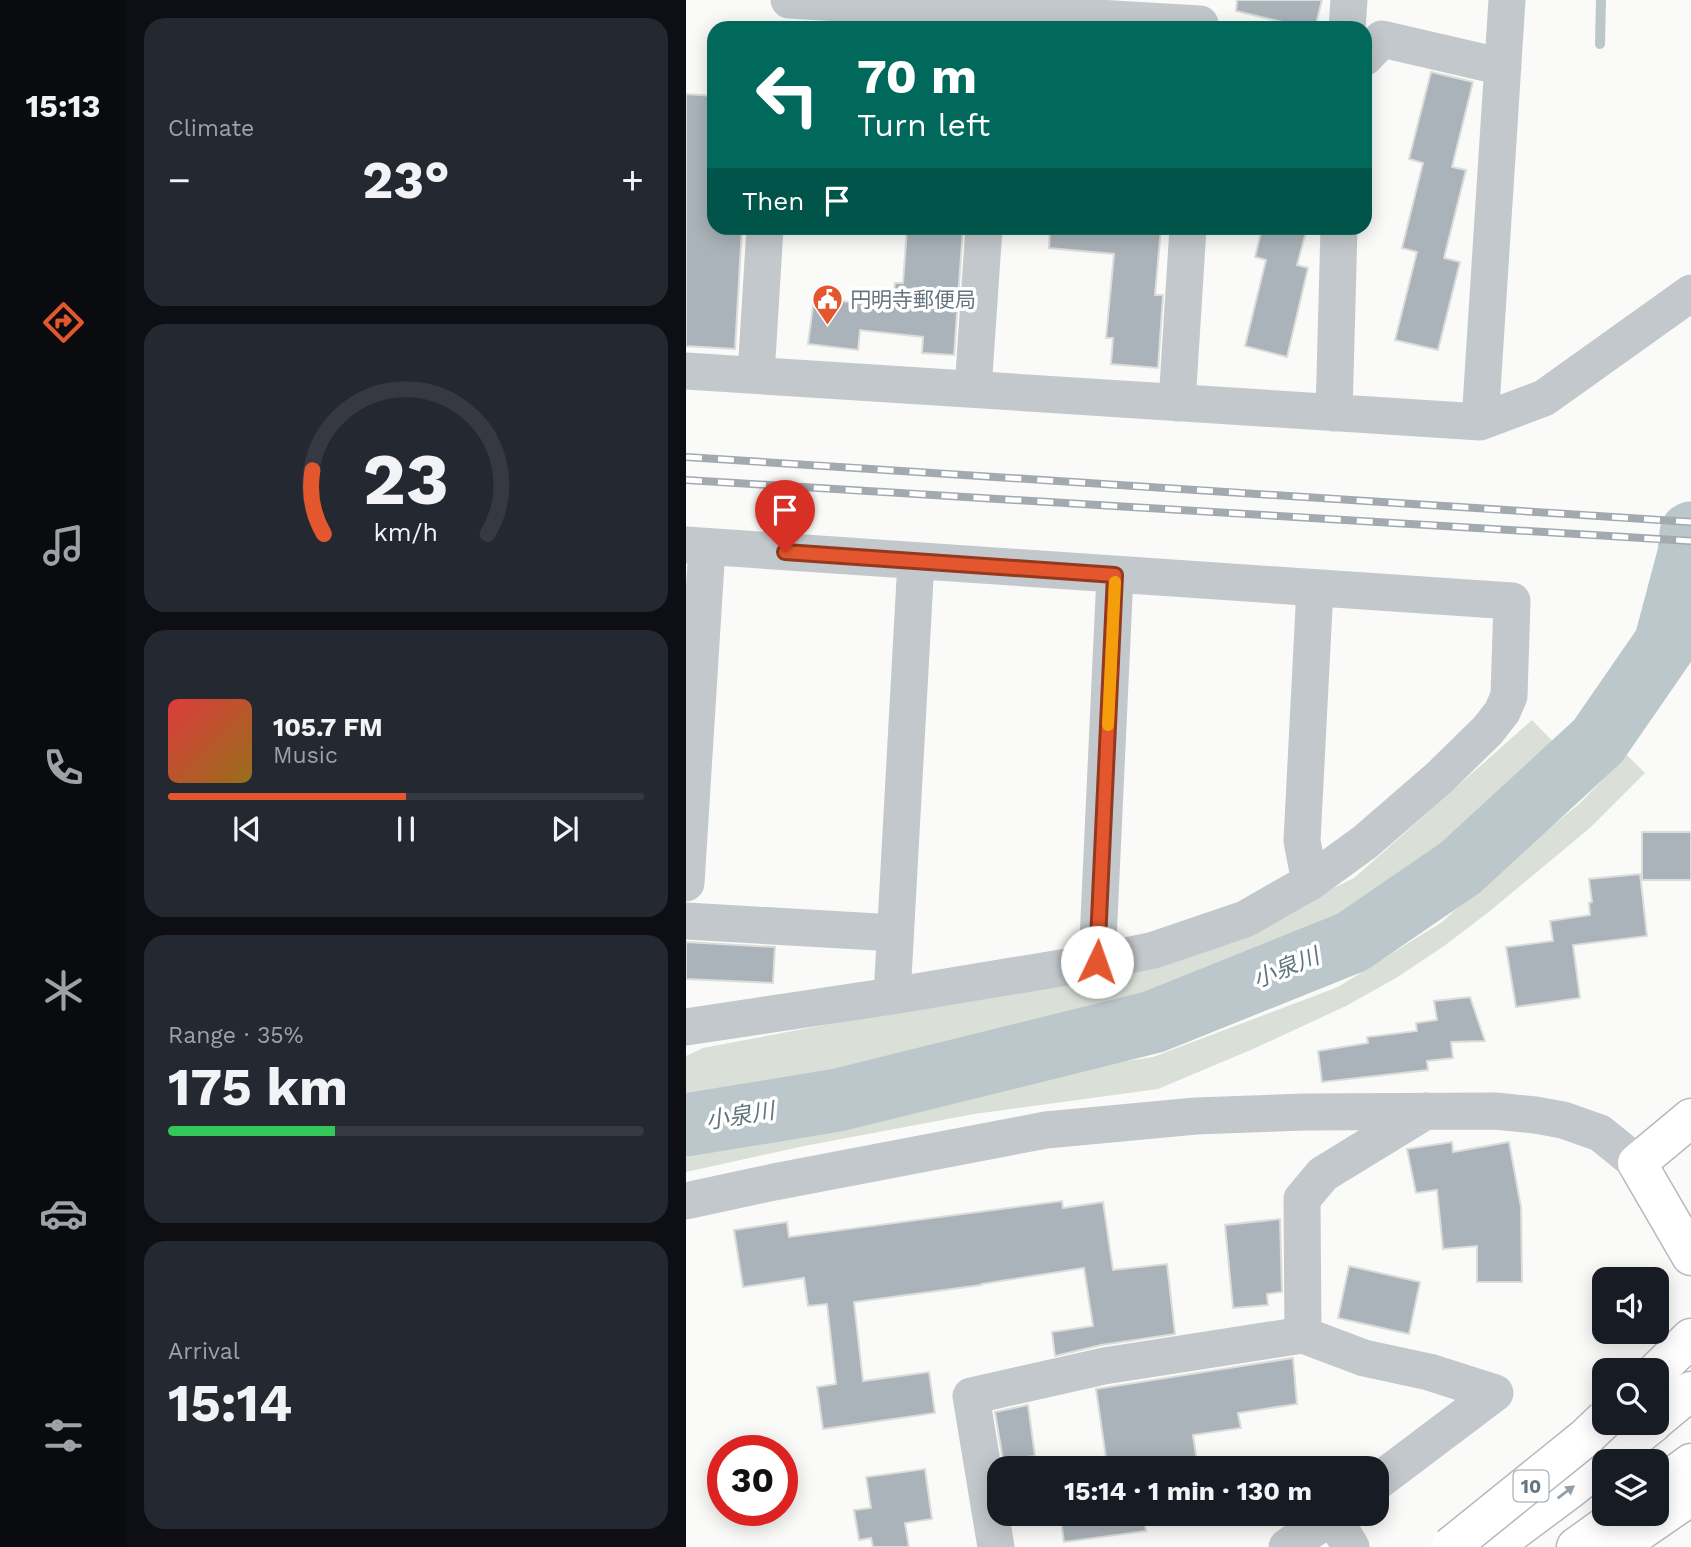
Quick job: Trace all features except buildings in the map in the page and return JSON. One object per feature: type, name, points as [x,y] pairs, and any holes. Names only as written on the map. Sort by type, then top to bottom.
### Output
[{"type":"main road","points":[[1691,1118],[1637,1163],[1691,1256]]},
{"type":"main road","points":[[1669,1360],[1691,1339]]},
{"type":"main road","points":[[1669,1381],[1691,1364]]},
{"type":"main road","points":[[1669,1409],[1691,1391]]},
{"type":"main road","points":[[1448,1547],[1592,1430]]},
{"type":"main road","name":"10","points":[[1448,1547],[1599,1435]]},
{"type":"main road","points":[[1620,1449],[1638,1435]]},
{"type":"main road","points":[[1669,1479],[1691,1463]]},
{"type":"main road","points":[[1492,1547],[1592,1471]]},
{"type":"main road","points":[[1617,1547],[1691,1496]]},
{"type":"main road","points":[[1576,1547],[1605,1526]]},
{"type":"street","points":[[779,21],[780,0]]},
{"type":"street","points":[[789,0],[998,13],[1201,17]]},
{"type":"street","points":[[1348,21],[1349,0]]},
{"type":"street","points":[[1480,422],[1507,0]]},
{"type":"street","points":[[1372,50],[1382,39],[1503,67]]},
{"type":"street","points":[[755,375],[765,235]]},
{"type":"street","points":[[973,389],[984,235]]},
{"type":"street","points":[[1177,403],[1188,235]]},
{"type":"street","points":[[1334,413],[1339,235]]},
{"type":"street","points":[[686,371],[1480,422],[1544,398],[1691,293]]},
{"type":"street","points":[[686,883],[696,546],[1512,601],[1509,696],[1502,712],[1488,730],[1439,778],[1365,842],[1310,882],[1245,919],[1154,950],[1097,962],[686,1027]]},
{"type":"street","points":[[892,996],[916,561]]},
{"type":"street","points":[[1097,962],[1115,575]]},
{"type":"street","points":[[1310,882],[1302,841],[1315,588]]},
{"type":"street","points":[[686,921],[895,933]]},
{"type":"street","points":[[1303,1335],[1302,1199],[1322,1174],[1426,1111]]},
{"type":"street","points":[[686,1202],[774,1182],[1046,1130],[1196,1116],[1426,1111],[1495,1111],[1535,1115],[1563,1120],[1600,1133],[1637,1163]]},
{"type":"street","points":[[996,1547],[971,1396],[1104,1366],[1303,1335],[1364,1358],[1429,1372],[1495,1393],[1389,1473]]},
{"type":"street","points":[[1287,1547],[1318,1526]]},
{"type":"street","points":[[1340,1526],[1351,1547]]},
{"type":"shaded area","points":[[1532,720],[1562,751],[1553,771],[1455,859],[1330,935],[1239,976],[1149,1010],[1037,1042],[956,1051],[861,1074],[686,1106],[686,1056],[703,1048],[1153,963],[1256,926],[1354,878]]},
{"type":"shaded area","points":[[1627,755],[1645,773],[1591,827],[1490,911],[1396,978],[1346,1006],[1253,1049],[1158,1089],[974,1114],[804,1146],[686,1172],[686,1143],[941,1089],[1153,1057],[1338,987],[1442,922],[1508,862],[1579,804]]},
{"type":"waterway","points":[[1600,44],[1601,0]]},
{"type":"waterway","name":"小泉川","points":[[686,1125],[838,1100],[1153,1022],[1352,942],[1460,868],[1598,741],[1665,644],[1689,554],[1691,533]]},
{"type":"railway","points":[[686,457],[1691,522]]},
{"type":"railway","points":[[686,480],[1691,541]]},
{"type":"slow traffic","points":[[1108,725],[1115,582]]},
{"type":"place","name":"円明寺郵便局","points":[[827,326]]},
{"type":"route","points":[[785,552],[1115,575],[1097,962]]}]
